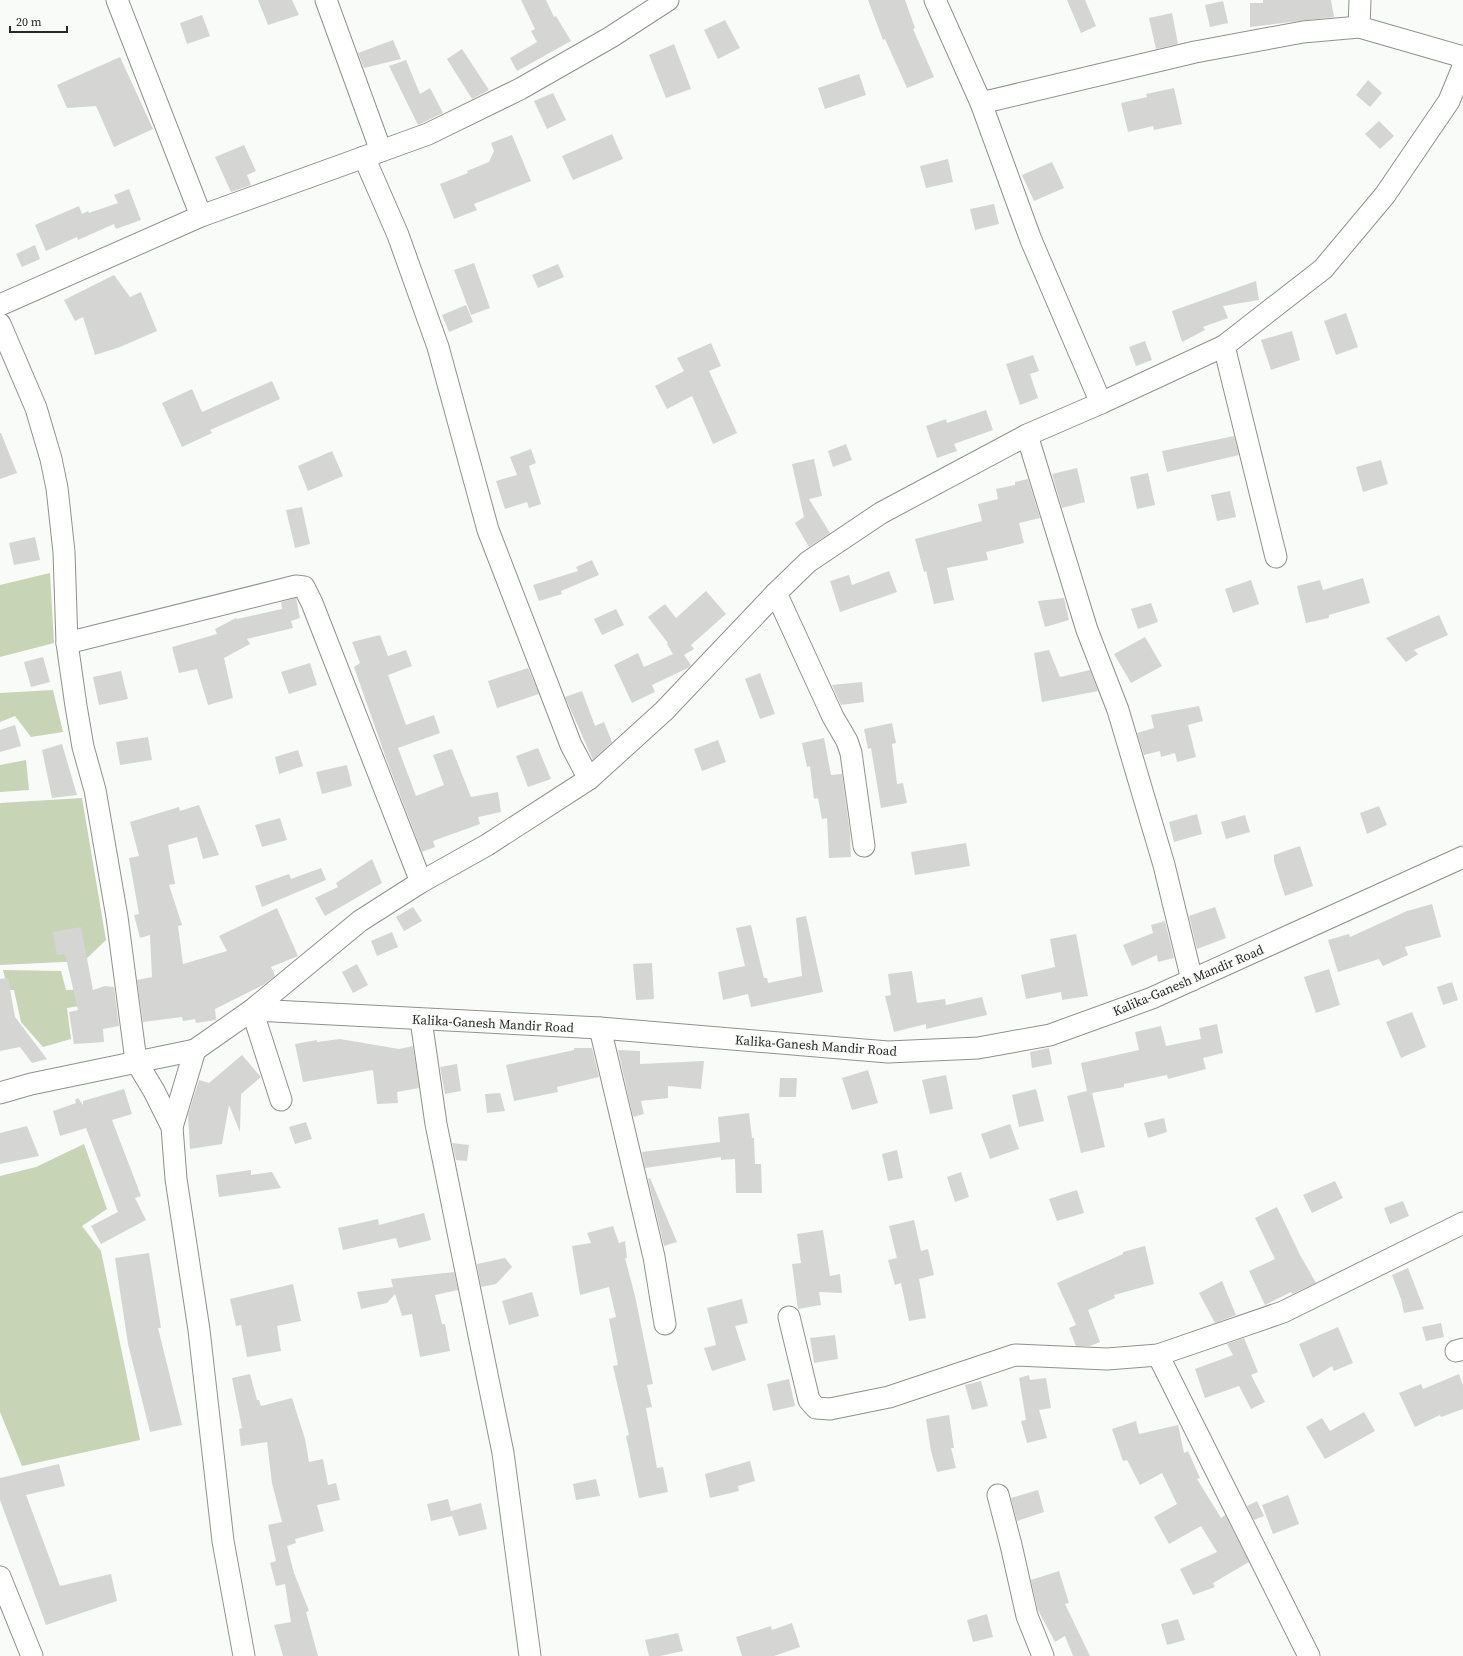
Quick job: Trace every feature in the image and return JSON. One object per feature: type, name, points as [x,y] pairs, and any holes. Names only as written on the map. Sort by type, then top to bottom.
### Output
[{"type":"street","points":[[117,0],[201,216]]},
{"type":"street","points":[[326,0],[398,235],[438,347],[488,530],[571,745],[589,780]]},
{"type":"street","points":[[0,305],[201,216],[428,134],[520,88],[611,37],[668,0]]},
{"type":"street","points":[[1359,28],[1360,0]]},
{"type":"street","points":[[943,2],[1031,240],[1101,403]]},
{"type":"street","points":[[981,103],[1195,52],[1304,32],[1359,28],[1463,57]]},
{"type":"street","points":[[0,1093],[31,1084],[136,1061],[195,1050],[252,1010],[360,921],[421,882],[487,845],[589,780],[664,711],[776,592],[808,562],[881,513],[1027,435],[1101,403],[1224,346],[1323,269],[1385,195],[1449,101],[1463,68]]},
{"type":"street","points":[[0,324],[36,408],[51,458],[57,488],[64,552],[67,644],[76,706],[84,747],[95,790],[117,917],[136,1061],[154,1091],[172,1127]]},
{"type":"street","points":[[1224,346],[1276,557]]},
{"type":"street","points":[[1027,435],[1087,630],[1118,710],[1164,865],[1192,980]]},
{"type":"street","points":[[67,644],[296,586],[304,587],[312,603],[366,739],[421,882]]},
{"type":"street","points":[[776,592],[832,717],[847,741],[851,753],[864,846]]},
{"type":"street","name":"Kalika-Ganesh Mandir Road","points":[[252,1010],[421,1020],[600,1028],[888,1052],[978,1048],[1050,1035],[1152,998],[1463,857]]},
{"type":"street","points":[[252,1010],[281,1100]]},
{"type":"street","points":[[421,1020],[436,1124],[502,1453],[530,1656]]},
{"type":"street","points":[[600,1028],[654,1257],[665,1324]]},
{"type":"street","points":[[195,1050],[172,1127],[176,1179],[198,1330],[223,1541],[244,1656]]},
{"type":"street","points":[[789,1317],[809,1400],[816,1408],[830,1409],[889,1397],[1015,1355],[1107,1358],[1158,1355],[1284,1312],[1463,1223]]},
{"type":"street","points":[[1158,1355],[1309,1656]]},
{"type":"street","points":[[998,1495],[1026,1616],[1043,1656]]},
{"type":"street","points":[[0,1577],[32,1656]]},
{"type":"green space","points":[[50,573],[54,643],[0,657],[0,585]]},
{"type":"green space","points":[[53,690],[63,732],[31,737],[15,716],[0,722],[0,693]]},
{"type":"green space","points":[[26,760],[29,790],[0,792],[0,765]]},
{"type":"green space","points":[[82,798],[106,940],[84,961],[0,965],[0,803]]},
{"type":"green space","points":[[3,970],[61,971],[66,990],[87,989],[92,1004],[67,1008],[71,1039],[43,1047],[21,1022],[14,990],[8,990]]},
{"type":"green space","points":[[84,1144],[107,1209],[82,1226],[101,1251],[140,1440],[22,1466],[0,1412],[0,1176],[36,1167]]},
{"type":"building","points":[[258,0],[292,0],[299,15],[268,25]]},
{"type":"building","points":[[521,0],[546,0],[554,17],[556,16],[571,41],[517,71],[510,58],[537,42],[531,31],[535,29]]},
{"type":"building","points":[[868,0],[905,0],[915,28],[913,29],[934,77],[907,88],[885,39],[883,40]]},
{"type":"building","points":[[1067,0],[1085,0],[1096,26],[1081,33]]},
{"type":"building","points":[[1263,0],[1331,0],[1334,17],[1250,27],[1250,3],[1263,3]]},
{"type":"building","points":[[1223,1],[1228,23],[1210,27],[1205,5]]},
{"type":"building","points":[[1172,13],[1178,44],[1156,49],[1149,18]]},
{"type":"building","points":[[202,15],[210,36],[187,44],[180,23]]},
{"type":"building","points":[[725,20],[740,48],[718,59],[704,30]]},
{"type":"building","points":[[393,40],[401,59],[364,68],[358,53]]},
{"type":"building","points":[[674,44],[691,89],[666,98],[649,55]]},
{"type":"building","points":[[462,49],[489,90],[472,99],[447,59]]},
{"type":"building","points":[[120,57],[153,129],[114,147],[96,106],[67,108],[57,85]]},
{"type":"building","points":[[406,60],[420,94],[430,88],[443,113],[418,125],[389,66]]},
{"type":"building","points":[[859,74],[866,95],[825,109],[818,88]]},
{"type":"building","points":[[1368,80],[1382,93],[1370,107],[1356,95]]},
{"type":"building","points":[[1174,88],[1182,124],[1154,130],[1153,126],[1128,132],[1121,103],[1147,97],[1146,94]]},
{"type":"building","points":[[553,93],[566,120],[547,129],[534,101]]},
{"type":"building","points":[[1379,121],[1394,136],[1380,149],[1365,134]]},
{"type":"building","points":[[612,134],[623,159],[573,180],[562,156]]},
{"type":"building","points":[[512,135],[531,181],[474,204],[477,210],[454,219],[440,184],[468,173],[467,171],[489,162],[494,151],[491,143]]},
{"type":"building","points":[[244,145],[256,171],[247,175],[251,185],[231,192],[215,157]]},
{"type":"building","points":[[948,159],[953,182],[926,188],[920,166]]},
{"type":"building","points":[[1052,162],[1064,188],[1034,201],[1022,175]]},
{"type":"building","points":[[129,189],[141,220],[116,229],[114,224],[78,240],[77,237],[46,251],[35,225],[79,206],[82,214],[118,203],[114,195]]},
{"type":"building","points":[[994,204],[999,224],[975,230],[970,209]]},
{"type":"building","points":[[35,245],[40,259],[22,267],[16,254]]},
{"type":"building","points":[[474,263],[490,308],[471,315],[454,270]]},
{"type":"building","points":[[558,264],[564,277],[538,288],[532,275]]},
{"type":"building","points":[[114,275],[130,297],[141,292],[157,331],[120,347],[95,355],[83,317],[75,321],[64,300]]},
{"type":"building","points":[[1256,281],[1259,300],[1223,306],[1228,318],[1203,327],[1205,330],[1182,342],[1172,311]]},
{"type":"building","points":[[466,305],[473,322],[449,332],[442,315]]},
{"type":"building","points":[[1346,313],[1358,347],[1336,355],[1324,321]]},
{"type":"building","points":[[1292,331],[1300,360],[1271,370],[1261,340]]},
{"type":"building","points":[[1145,341],[1152,360],[1136,366],[1129,347]]},
{"type":"building","points":[[711,343],[721,366],[709,371],[737,433],[713,444],[692,396],[667,409],[655,386],[684,371],[677,358]]},
{"type":"building","points":[[1033,355],[1039,371],[1030,374],[1038,398],[1020,405],[1006,364]]},
{"type":"building","points":[[272,381],[280,399],[210,430],[212,433],[182,447],[162,403],[192,389],[202,412]]},
{"type":"building","points":[[986,410],[993,430],[954,444],[957,451],[937,458],[926,426],[946,419],[947,423]]},
{"type":"building","points":[[0,433],[17,473],[0,479]]},
{"type":"building","points":[[1234,436],[1239,455],[1167,472],[1162,451]]},
{"type":"building","points":[[846,444],[852,460],[833,467],[828,451]]},
{"type":"building","points":[[531,449],[536,463],[529,466],[541,504],[529,508],[527,502],[505,509],[496,481],[517,475],[510,457]]},
{"type":"building","points":[[332,451],[343,476],[308,491],[298,466]]},
{"type":"building","points":[[814,459],[822,496],[809,499],[830,533],[809,547],[795,523],[804,517],[792,464]]},
{"type":"building","points":[[1381,460],[1388,484],[1363,492],[1356,467]]},
{"type":"building","points":[[1077,468],[1085,502],[1062,508],[1052,474]]},
{"type":"building","points":[[1148,473],[1155,505],[1137,509],[1130,477]]},
{"type":"building","points":[[1028,479],[1040,518],[1019,523],[1024,543],[986,552],[988,560],[947,568],[954,600],[934,604],[926,571],[924,572],[915,539],[982,521],[978,504],[998,499],[996,489],[1015,485],[1015,482]]},
{"type":"building","points":[[1230,491],[1236,517],[1217,521],[1211,495]]},
{"type":"building","points":[[302,507],[310,544],[295,548],[286,510]]},
{"type":"building","points":[[35,537],[40,560],[14,565],[9,543]]},
{"type":"building","points":[[592,560],[599,575],[561,591],[562,594],[539,601],[533,585],[578,571],[576,567]]},
{"type":"building","points":[[889,571],[897,592],[840,612],[830,581],[849,575],[852,585]]},
{"type":"building","points":[[1363,578],[1370,603],[1329,615],[1329,618],[1306,623],[1297,586],[1320,580],[1323,590]]},
{"type":"building","points":[[1251,580],[1259,604],[1233,613],[1225,589]]},
{"type":"building","points":[[706,591],[726,614],[691,645],[694,649],[684,655],[691,665],[688,668],[652,685],[655,692],[632,703],[614,665],[638,653],[644,667],[673,654],[667,644],[668,643],[648,617],[665,604],[676,618]]},
{"type":"building","points":[[296,598],[300,618],[291,621],[293,628],[247,639],[250,644],[224,658],[233,698],[208,705],[197,669],[179,673],[172,647],[217,634],[215,629],[236,618],[282,609],[281,602]]},
{"type":"building","points":[[1064,598],[1069,620],[1045,627],[1038,601]]},
{"type":"building","points":[[1151,603],[1158,622],[1138,629],[1131,609]]},
{"type":"building","points":[[616,609],[624,625],[602,635],[594,619]]},
{"type":"building","points":[[1439,615],[1448,635],[1414,650],[1418,654],[1406,662],[1386,638]]},
{"type":"building","points":[[380,635],[388,656],[406,650],[412,666],[388,675],[406,725],[434,715],[440,733],[398,748],[416,796],[444,785],[433,755],[452,749],[471,797],[498,792],[501,812],[478,817],[480,824],[433,841],[435,847],[422,852],[387,761],[354,667],[360,663],[352,642]]},
{"type":"building","points":[[1145,637],[1162,666],[1131,683],[1114,654]]},
{"type":"building","points":[[1049,650],[1060,677],[1090,670],[1098,691],[1042,702],[1034,653]]},
{"type":"building","points":[[43,657],[50,682],[31,687],[24,662]]},
{"type":"building","points":[[310,663],[317,685],[289,694],[281,672]]},
{"type":"building","points":[[528,668],[539,694],[497,708],[488,681]]},
{"type":"building","points":[[121,671],[128,699],[99,705],[93,677]]},
{"type":"building","points":[[760,673],[775,714],[760,719],[745,679]]},
{"type":"building","points":[[862,682],[864,702],[841,705],[832,685]]},
{"type":"building","points":[[582,691],[595,726],[604,722],[612,742],[593,760],[565,697]]},
{"type":"building","points":[[1199,706],[1203,721],[1188,725],[1196,757],[1177,762],[1175,753],[1161,757],[1160,751],[1144,755],[1137,733],[1154,728],[1151,715]]},
{"type":"building","points":[[892,723],[896,743],[892,744],[897,784],[903,783],[907,803],[881,808],[871,748],[868,749],[864,729]]},
{"type":"building","points":[[15,725],[21,746],[0,752],[0,730]]},
{"type":"building","points":[[148,737],[152,760],[120,765],[116,742]]},
{"type":"building","points":[[824,738],[831,775],[842,774],[850,833],[851,857],[829,858],[827,818],[822,819],[818,798],[814,799],[810,766],[807,767],[802,743]]},
{"type":"building","points":[[718,740],[726,762],[702,771],[694,749]]},
{"type":"building","points":[[62,744],[77,795],[52,798],[42,750]]},
{"type":"building","points":[[538,748],[551,779],[528,787],[516,756]]},
{"type":"building","points":[[298,750],[303,766],[279,774],[275,757]]},
{"type":"building","points":[[347,765],[352,786],[322,794],[316,772]]},
{"type":"building","points":[[199,805],[219,855],[203,859],[197,837],[168,845],[175,884],[169,885],[182,925],[178,926],[183,964],[227,951],[219,936],[277,908],[298,956],[271,967],[275,976],[263,985],[215,1009],[216,1020],[196,1023],[195,1019],[183,1021],[182,1017],[143,1022],[137,980],[152,977],[150,935],[140,938],[134,915],[139,914],[129,858],[139,856],[130,822],[179,807],[180,811]]},
{"type":"building","points":[[1379,806],[1387,825],[1367,834],[1360,813]]},
{"type":"building","points":[[1197,814],[1202,834],[1174,842],[1169,822]]},
{"type":"building","points":[[1245,815],[1250,832],[1226,839],[1221,822]]},
{"type":"building","points":[[280,818],[287,840],[262,847],[255,825]]},
{"type":"building","points":[[966,843],[970,866],[915,875],[911,852]]},
{"type":"building","points":[[1300,846],[1313,886],[1285,896],[1274,861],[1274,855]]},
{"type":"building","points":[[372,859],[382,883],[325,916],[315,898],[338,887],[336,883]]},
{"type":"building","points":[[321,868],[326,880],[262,907],[255,886],[289,874],[291,879]]},
{"type":"building","points":[[1432,904],[1441,937],[1405,947],[1408,955],[1383,966],[1379,959],[1338,972],[1328,940],[1349,934],[1350,937],[1407,911]]},
{"type":"building","points":[[413,907],[422,921],[404,931],[396,917]]},
{"type":"building","points":[[1215,907],[1226,938],[1197,949],[1189,916]]},
{"type":"building","points":[[806,916],[823,992],[751,1007],[748,994],[723,1000],[718,972],[745,966],[736,928],[751,925],[764,978],[767,978],[768,983],[802,976],[796,918]]},
{"type":"building","points":[[1165,921],[1174,958],[1158,962],[1157,955],[1132,966],[1123,945],[1153,933],[1151,925]]},
{"type":"building","points":[[81,927],[93,990],[105,986],[114,987],[119,1026],[103,1029],[104,1042],[74,1044],[69,1012],[78,1010],[65,954],[57,955],[53,932]]},
{"type":"building","points":[[392,932],[398,947],[377,956],[371,941]]},
{"type":"building","points":[[1076,934],[1088,996],[1062,1000],[1061,992],[1026,999],[1021,975],[1055,967],[1050,939]]},
{"type":"building","points":[[652,963],[654,999],[636,1000],[633,964]]},
{"type":"building","points":[[357,964],[368,985],[353,993],[342,972]]},
{"type":"building","points":[[1329,969],[1340,1005],[1316,1013],[1304,977]]},
{"type":"building","points":[[912,971],[917,1003],[945,999],[946,1005],[982,997],[987,1015],[926,1029],[926,1024],[894,1032],[885,996],[891,995],[888,974]]},
{"type":"building","points":[[8,978],[15,1017],[47,1059],[32,1063],[20,1047],[0,1051],[0,979]]},
{"type":"building","points":[[1452,982],[1458,1000],[1443,1005],[1437,987]]},
{"type":"building","points":[[1412,1012],[1426,1047],[1401,1058],[1386,1022]]},
{"type":"building","points":[[1217,1024],[1223,1053],[1203,1058],[1206,1069],[1168,1079],[1167,1075],[1124,1084],[1124,1087],[1092,1093],[1105,1147],[1081,1153],[1067,1096],[1087,1091],[1081,1063],[1139,1050],[1135,1032],[1161,1026],[1166,1046],[1201,1039],[1199,1028]]},
{"type":"building","points":[[340,1039],[399,1049],[413,1046],[419,1088],[397,1092],[398,1103],[377,1104],[373,1070],[303,1082],[295,1044],[317,1040],[317,1042]]},
{"type":"building","points":[[574,1048],[592,1048],[599,1077],[557,1087],[558,1092],[514,1101],[506,1065],[574,1050]]},
{"type":"building","points":[[1049,1048],[1052,1064],[1032,1068],[1030,1052]]},
{"type":"building","points":[[618,1050],[640,1051],[640,1064],[704,1061],[701,1089],[668,1086],[668,1098],[641,1101],[644,1114],[633,1117]]},
{"type":"building","points":[[242,1055],[261,1077],[241,1094],[240,1132],[229,1105],[222,1144],[190,1149],[188,1115],[199,1080],[209,1083]]},
{"type":"building","points":[[457,1064],[461,1091],[445,1094],[440,1067]]},
{"type":"building","points":[[868,1070],[878,1103],[852,1110],[842,1078]]},
{"type":"building","points":[[946,1075],[953,1109],[930,1114],[922,1080]]},
{"type":"building","points":[[780,1078],[797,1078],[796,1097],[779,1097]]},
{"type":"building","points":[[124,1089],[132,1114],[112,1120],[141,1196],[135,1198],[146,1220],[101,1244],[91,1226],[118,1212],[86,1128],[60,1136],[53,1111],[76,1103],[75,1100],[78,1098],[83,1105],[83,1101]]},
{"type":"building","points":[[1036,1089],[1044,1121],[1019,1127],[1012,1095]]},
{"type":"building","points":[[500,1093],[505,1111],[487,1113],[485,1094]]},
{"type":"building","points":[[749,1113],[752,1138],[754,1138],[755,1164],[761,1164],[762,1193],[736,1193],[735,1159],[721,1160],[721,1157],[645,1168],[642,1152],[720,1142],[718,1117]]},
{"type":"building","points":[[1164,1118],[1167,1132],[1148,1138],[1144,1123]]},
{"type":"building","points":[[306,1122],[312,1139],[295,1144],[289,1127]]},
{"type":"building","points":[[1010,1124],[1019,1149],[990,1159],[981,1134]]},
{"type":"building","points":[[27,1126],[39,1156],[0,1164],[0,1133]]},
{"type":"building","points":[[452,1143],[469,1145],[467,1161],[456,1160]]},
{"type":"building","points":[[897,1150],[903,1178],[888,1181],[882,1154]]},
{"type":"building","points":[[251,1170],[251,1175],[272,1172],[281,1188],[219,1197],[216,1175]]},
{"type":"building","points":[[961,1172],[969,1197],[955,1202],[947,1177]]},
{"type":"building","points":[[650,1178],[677,1242],[664,1246],[648,1179]]},
{"type":"building","points":[[1335,1181],[1343,1198],[1312,1213],[1303,1195]]},
{"type":"building","points":[[1077,1190],[1084,1213],[1057,1221],[1049,1199]]},
{"type":"building","points":[[1403,1201],[1409,1216],[1390,1224],[1384,1208]]},
{"type":"building","points":[[1277,1207],[1300,1255],[1316,1283],[1292,1294],[1291,1292],[1265,1305],[1249,1271],[1275,1259],[1255,1218]]},
{"type":"building","points":[[424,1213],[431,1240],[399,1248],[396,1238],[343,1250],[338,1228],[378,1219],[379,1225]]},
{"type":"building","points":[[914,1220],[921,1251],[928,1249],[934,1275],[919,1279],[926,1318],[909,1321],[901,1283],[895,1285],[888,1260],[897,1258],[889,1226]]},
{"type":"building","points":[[613,1226],[619,1243],[625,1241],[627,1258],[625,1258],[635,1296],[653,1384],[647,1385],[652,1407],[646,1408],[657,1468],[663,1467],[668,1492],[639,1498],[626,1436],[629,1435],[613,1366],[618,1365],[609,1319],[616,1317],[609,1287],[580,1295],[572,1246],[591,1243],[587,1233]]},
{"type":"building","points":[[823,1230],[830,1276],[840,1274],[842,1293],[819,1292],[821,1305],[798,1309],[792,1264],[801,1263],[797,1234]]},
{"type":"building","points":[[1145,1246],[1154,1284],[1114,1295],[1115,1298],[1088,1310],[1100,1342],[1090,1346],[1076,1346],[1069,1328],[1076,1325],[1057,1283],[1123,1254],[1123,1252]]},
{"type":"building","points":[[149,1253],[161,1328],[158,1328],[182,1425],[150,1432],[128,1344],[115,1258]]},
{"type":"building","points":[[505,1258],[512,1267],[496,1284],[481,1287],[477,1264]]},
{"type":"building","points":[[1408,1268],[1424,1309],[1404,1313],[1401,1299],[1392,1275]]},
{"type":"building","points":[[454,1272],[458,1290],[435,1295],[442,1324],[445,1324],[450,1351],[420,1357],[412,1314],[402,1316],[395,1294],[387,1303],[361,1309],[357,1292],[393,1287],[391,1279]]},
{"type":"building","points":[[1222,1281],[1236,1315],[1215,1323],[1199,1293]]},
{"type":"building","points":[[293,1284],[301,1321],[277,1326],[281,1351],[247,1357],[241,1325],[236,1326],[230,1299]]},
{"type":"building","points":[[532,1292],[539,1316],[509,1325],[502,1301]]},
{"type":"building","points":[[742,1299],[748,1323],[735,1326],[746,1360],[712,1371],[704,1348],[716,1345],[707,1308]]},
{"type":"building","points":[[1441,1323],[1444,1337],[1426,1341],[1422,1327]]},
{"type":"building","points":[[1338,1327],[1353,1363],[1334,1371],[1332,1366],[1313,1378],[1299,1344]]},
{"type":"building","points":[[835,1335],[838,1359],[814,1363],[810,1338]]},
{"type":"building","points":[[1244,1338],[1258,1372],[1251,1375],[1265,1402],[1251,1409],[1239,1386],[1205,1398],[1195,1369],[1233,1355],[1227,1344]]},
{"type":"building","points":[[250,1374],[257,1400],[259,1400],[261,1406],[292,1398],[305,1439],[309,1462],[323,1459],[328,1485],[336,1483],[340,1500],[317,1505],[324,1531],[295,1539],[296,1543],[287,1546],[294,1573],[309,1611],[306,1612],[318,1656],[283,1656],[274,1625],[291,1622],[285,1584],[276,1586],[270,1563],[276,1561],[268,1525],[282,1522],[272,1483],[267,1442],[241,1446],[239,1429],[242,1428],[232,1378]]},
{"type":"building","points":[[1459,1374],[1463,1385],[1463,1409],[1441,1417],[1440,1415],[1415,1427],[1399,1393],[1421,1384],[1423,1389]]},
{"type":"building","points":[[1029,1375],[1030,1380],[1046,1378],[1051,1408],[1039,1410],[1047,1438],[1027,1443],[1021,1421],[1026,1420],[1019,1378]]},
{"type":"building","points":[[789,1379],[795,1406],[773,1411],[767,1384]]},
{"type":"building","points":[[981,1381],[988,1406],[972,1410],[965,1385]]},
{"type":"building","points":[[1364,1412],[1375,1431],[1325,1459],[1306,1427],[1322,1418],[1330,1431]]},
{"type":"building","points":[[949,1415],[954,1448],[951,1448],[956,1468],[937,1472],[931,1451],[926,1419]]},
{"type":"building","points":[[1136,1421],[1139,1434],[1178,1425],[1184,1453],[1188,1451],[1200,1478],[1197,1479],[1221,1518],[1225,1515],[1249,1562],[1213,1583],[1215,1587],[1193,1595],[1180,1569],[1217,1552],[1201,1526],[1169,1544],[1154,1517],[1177,1504],[1162,1473],[1140,1485],[1127,1460],[1123,1461],[1112,1429]]},
{"type":"building","points":[[750,1461],[755,1481],[738,1486],[739,1491],[710,1498],[705,1474]]},
{"type":"building","points":[[59,1464],[65,1486],[26,1495],[60,1586],[111,1574],[117,1601],[46,1625],[0,1500],[0,1478]]},
{"type":"building","points":[[596,1479],[600,1496],[576,1500],[573,1484]]},
{"type":"building","points":[[1038,1490],[1044,1512],[1017,1521],[1011,1498]]},
{"type":"building","points":[[1288,1495],[1299,1524],[1273,1534],[1262,1505]]},
{"type":"building","points":[[448,1499],[451,1511],[481,1503],[487,1529],[459,1536],[452,1516],[431,1521],[427,1504]]},
{"type":"building","points":[[1257,1501],[1264,1516],[1254,1520],[1247,1506]]},
{"type":"building","points":[[1059,1571],[1069,1603],[1065,1604],[1090,1656],[1073,1656],[1065,1636],[1055,1642],[1038,1610],[1031,1580]]},
{"type":"building","points":[[987,1614],[993,1637],[973,1642],[967,1620]]},
{"type":"building","points":[[1178,1619],[1185,1640],[1167,1645],[1161,1624]]},
{"type":"building","points":[[792,1623],[800,1647],[774,1656],[742,1656],[736,1637],[771,1626],[772,1630]]},
{"type":"building","points":[[678,1633],[683,1651],[660,1656],[649,1656],[645,1640]]}]
